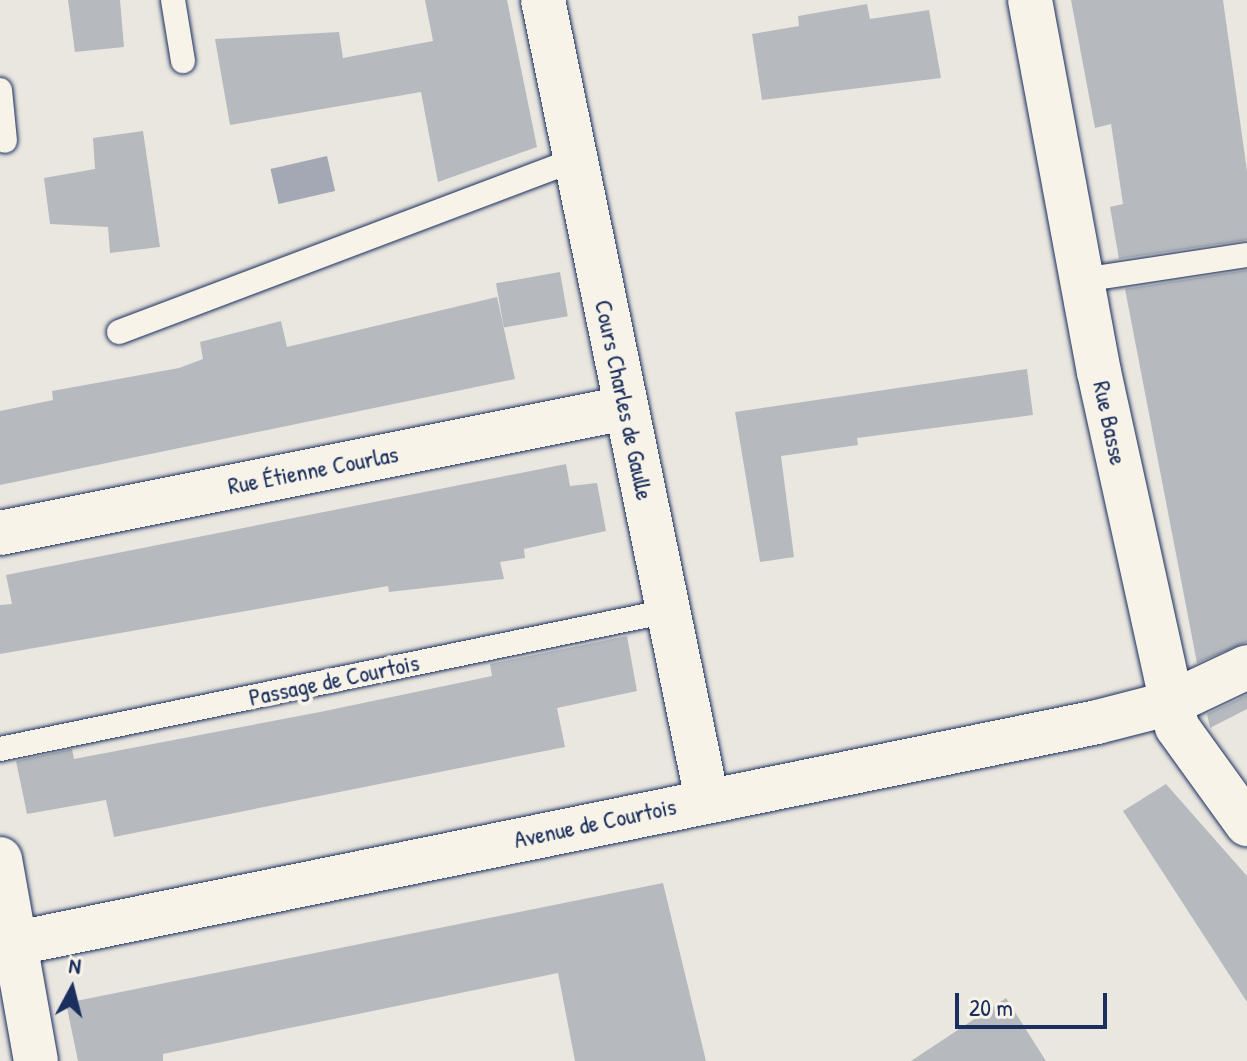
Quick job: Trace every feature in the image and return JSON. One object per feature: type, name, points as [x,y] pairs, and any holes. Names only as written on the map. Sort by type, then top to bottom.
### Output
[{"type":"street","name":"Cours Charles de Gaulle","points":[[543,0],[707,800]]},
{"type":"street","name":"Rue Basse","points":[[1030,0],[1082,280],[1177,727],[1247,824]]},
{"type":"street","name":"Rue Étienne Courlas","points":[[0,533],[625,408]]},
{"type":"street","name":"Avenue de Courtois","points":[[17,943],[1171,703],[1247,667]]},
{"type":"street","points":[[0,859],[36,1061]]},
{"type":"lane","points":[[173,0],[183,61]]},
{"type":"lane","points":[[0,90],[5,141]]},
{"type":"lane","points":[[119,332],[575,160]]},
{"type":"lane","points":[[1082,280],[1247,255]]},
{"type":"lane","name":"Passage de Courtois","points":[[0,749],[668,611]]},
{"type":"shaded area","points":[[327,156],[335,191],[279,204],[270,169]]},
{"type":"building","points":[[68,0],[120,0],[124,47],[75,52]]},
{"type":"building","points":[[425,0],[507,0],[537,147],[438,182],[421,92],[230,125],[215,39],[339,32],[343,58],[433,41]]},
{"type":"building","points":[[1071,0],[1223,0],[1247,171],[1247,240],[1119,259],[1110,207],[1123,204],[1111,124],[1095,128]]},
{"type":"building","points":[[867,4],[870,19],[929,10],[941,78],[762,100],[752,34],[799,26],[798,16]]},
{"type":"building","points":[[143,131],[160,247],[110,253],[108,227],[50,224],[44,178],[95,169],[93,138]]},
{"type":"building","points":[[1247,270],[1247,642],[1197,663],[1125,289]]},
{"type":"building","points":[[560,272],[568,316],[504,328],[496,283]]},
{"type":"building","points":[[497,297],[515,379],[0,485],[0,411],[53,400],[52,391],[179,368],[203,359],[200,342],[281,321],[287,347]]},
{"type":"building","points":[[1027,369],[1033,415],[857,438],[858,445],[781,456],[794,557],[760,562],[735,412]]},
{"type":"building","points":[[566,464],[570,486],[597,483],[606,531],[524,549],[525,558],[500,562],[504,579],[389,592],[388,586],[0,654],[0,605],[12,604],[6,575]]},
{"type":"building","points":[[627,636],[637,691],[557,708],[565,747],[114,837],[106,800],[27,814],[16,761],[72,749],[74,759],[320,712],[492,676],[490,664]]},
{"type":"building","points":[[1247,695],[1247,709],[1210,728],[1207,714]]},
{"type":"building","points":[[1166,784],[1247,876],[1247,1002],[1123,811]]},
{"type":"building","points":[[663,883],[706,1061],[575,1061],[558,973],[163,1054],[163,1061],[78,1061],[66,1003]]},
{"type":"building","points":[[1006,998],[1046,1061],[911,1061]]}]
